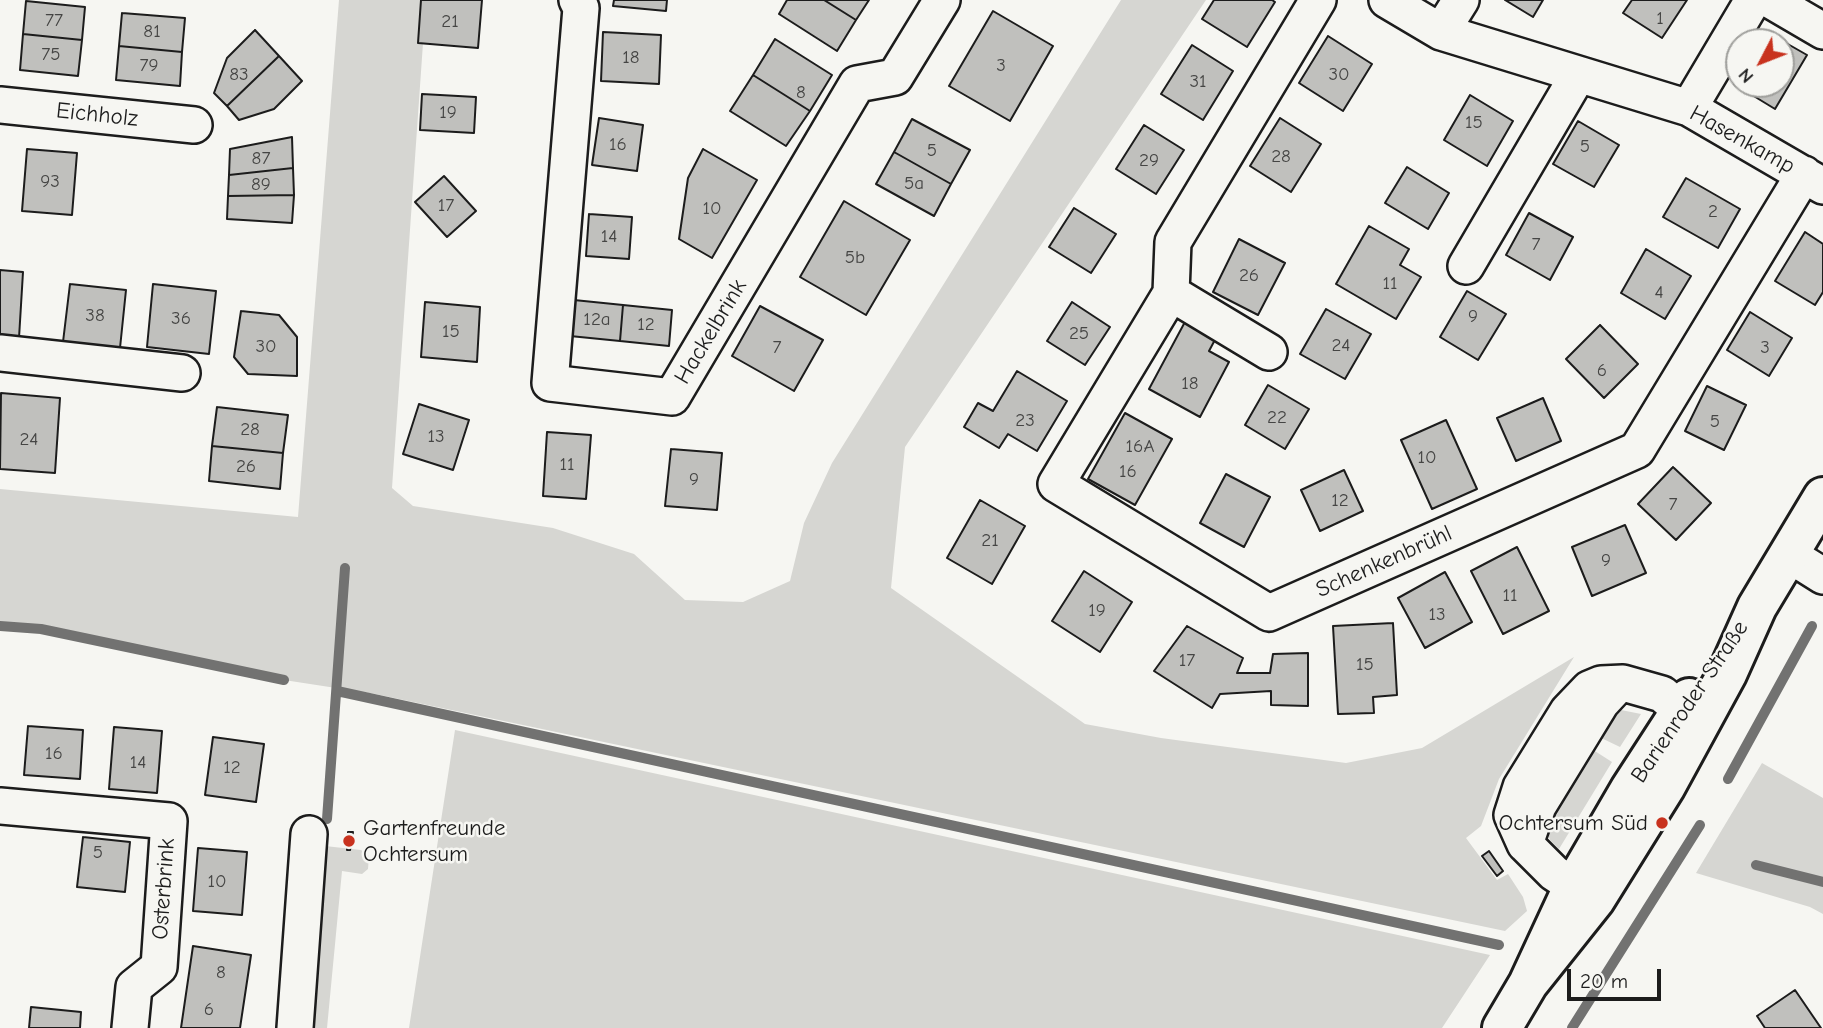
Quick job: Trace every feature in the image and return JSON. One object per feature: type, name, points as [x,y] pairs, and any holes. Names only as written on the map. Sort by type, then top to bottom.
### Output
[{"type":"main road","name":"Barienroder Straße","points":[[1502,1028],[1688,721],[1735,629],[1756,607],[1823,497]]},
{"type":"street","name":"Hackelbrink","points":[[577,0],[581,8],[550,383],[672,397],[857,84],[895,78],[942,0]]},
{"type":"street","name":"Schenkenbrühl","points":[[1318,0],[1173,242],[1171,293],[1056,484],[1269,613],[1637,450],[1813,180]]},
{"type":"street","name":"Hasenkamp","points":[[1387,0],[1441,32],[1689,108],[1813,180]]},
{"type":"street","points":[[1441,32],[1461,0]]},
{"type":"street","points":[[1689,108],[1753,0]]},
{"type":"street","points":[[1770,0],[1823,31]]},
{"type":"street","points":[[1466,266],[1578,75]]},
{"type":"street","name":"Eichholz","points":[[0,106],[194,125]]},
{"type":"street","points":[[1171,293],[1269,352]]},
{"type":"street","points":[[0,353],[181,373]]},
{"type":"street","points":[[1788,554],[1823,576]]},
{"type":"street","points":[[1584,893],[1524,844],[1514,822],[1513,805],[1563,718],[1589,689],[1601,684],[1623,683],[1662,694],[1688,721]]},
{"type":"street","name":"Osterbrink","points":[[0,806],[169,821],[159,967],[134,986],[130,1028]]},
{"type":"street","points":[[295,1028],[309,834]]},
{"type":"shaded area","points":[[339,0],[426,0],[392,488],[413,506],[553,528],[634,554],[685,600],[743,602],[790,581],[804,523],[832,463],[1121,0],[1206,0],[905,447],[891,588],[1085,724],[1161,738],[1346,763],[1422,748],[1574,657],[1499,779],[1481,826],[1466,838],[1497,880],[1508,874],[1523,897],[1527,911],[1505,931],[375,694],[284,680],[41,629],[0,626],[0,489],[298,517]]},
{"type":"shaded area","points":[[1621,710],[1641,714],[1620,747],[1595,735],[1614,713]]},
{"type":"shaded area","points":[[455,730],[1490,955],[1442,1028],[409,1028]]},
{"type":"shaded area","points":[[1587,746],[1612,762],[1559,849],[1550,840],[1546,828]]},
{"type":"shaded area","points":[[1762,763],[1823,798],[1823,914],[1810,907],[1696,873]]},
{"type":"shaded area","points":[[325,846],[361,850],[369,856],[368,869],[362,874],[342,871],[327,1028],[303,1028]]},
{"type":"building","points":[[421,0],[482,0],[478,48],[418,43]]},
{"type":"building","points":[[614,0],[667,0],[666,11],[613,6]]},
{"type":"building","points":[[787,0],[824,0],[856,20],[837,51],[779,14]]},
{"type":"building","points":[[824,0],[869,0],[856,20]]},
{"type":"building","points":[[1214,0],[1275,2],[1247,47],[1202,19]]},
{"type":"building","points":[[1505,0],[1543,0],[1533,17]]},
{"type":"building","points":[[1632,0],[1687,0],[1662,38],[1623,13]]},
{"type":"building","points":[[26,1],[85,7],[82,40],[23,34]]},
{"type":"building","points":[[993,11],[1053,46],[1010,121],[949,86]]},
{"type":"building","points":[[122,13],[185,18],[182,52],[119,46]]},
{"type":"building","points":[[255,30],[279,56],[227,106],[214,93],[227,58]]},
{"type":"building","points":[[603,32],[661,35],[659,84],[601,81]]},
{"type":"building","points":[[23,34],[82,40],[78,76],[20,70]]},
{"type":"building","points":[[1328,36],[1372,64],[1343,111],[1299,83]]},
{"type":"building","points":[[775,39],[832,75],[810,111],[753,75]]},
{"type":"building","points":[[1192,45],[1233,71],[1203,120],[1161,94]]},
{"type":"building","points":[[119,46],[182,52],[180,86],[116,80]]},
{"type":"building","points":[[1795,48],[1807,55],[1795,75]]},
{"type":"building","points":[[279,56],[302,81],[274,109],[239,120],[227,106]]},
{"type":"building","points":[[753,75],[810,111],[786,146],[730,111]]},
{"type":"building","points":[[422,94],[476,97],[474,133],[420,130]]},
{"type":"building","points":[[1470,95],[1513,121],[1487,166],[1444,140]]},
{"type":"building","points":[[1757,98],[1782,98],[1775,109]]},
{"type":"building","points":[[599,118],[643,125],[637,171],[592,165]]},
{"type":"building","points":[[1280,118],[1321,144],[1291,192],[1250,166]]},
{"type":"building","points":[[912,119],[970,150],[951,184],[894,152]]},
{"type":"building","points":[[1578,121],[1619,145],[1594,187],[1553,164]]},
{"type":"building","points":[[1144,125],[1184,150],[1156,194],[1116,169]]},
{"type":"building","points":[[292,137],[293,168],[229,175],[230,149]]},
{"type":"building","points":[[27,149],[77,153],[72,215],[22,211]]},
{"type":"building","points":[[703,149],[757,180],[712,258],[679,239],[688,178]]},
{"type":"building","points":[[894,152],[951,184],[934,216],[876,184]]},
{"type":"building","points":[[1407,167],[1449,193],[1428,229],[1385,203]]},
{"type":"building","points":[[293,168],[294,195],[228,196],[229,175]]},
{"type":"building","points":[[444,176],[476,211],[447,237],[415,202]]},
{"type":"building","points":[[1686,178],[1740,209],[1718,248],[1663,217]]},
{"type":"building","points":[[294,195],[292,223],[227,219],[228,196]]},
{"type":"building","points":[[844,201],[910,240],[866,315],[800,277]]},
{"type":"building","points":[[1074,208],[1116,234],[1091,273],[1049,247]]},
{"type":"building","points":[[1529,213],[1573,237],[1550,280],[1506,255]]},
{"type":"building","points":[[589,214],[632,217],[629,259],[586,256]]},
{"type":"building","points":[[1369,226],[1409,249],[1400,265],[1421,277],[1396,319],[1336,284]]},
{"type":"building","points":[[1805,232],[1823,244],[1823,292],[1815,305],[1775,281]]},
{"type":"building","points":[[1239,239],[1285,263],[1258,315],[1213,292]]},
{"type":"building","points":[[1646,249],[1691,276],[1665,319],[1621,293]]},
{"type":"building","points":[[0,270],[23,272],[19,338],[0,336]]},
{"type":"building","points":[[70,284],[126,290],[120,348],[63,342]]},
{"type":"building","points":[[153,284],[216,291],[209,354],[147,347]]},
{"type":"building","points":[[1467,291],[1506,314],[1478,360],[1440,337]]},
{"type":"building","points":[[574,300],[623,305],[620,341],[570,336]]},
{"type":"building","points":[[425,302],[480,307],[477,362],[421,357]]},
{"type":"building","points":[[1072,302],[1110,327],[1085,365],[1047,341]]},
{"type":"building","points":[[623,305],[672,310],[669,346],[620,341]]},
{"type":"building","points":[[760,306],[823,340],[794,391],[732,356]]},
{"type":"building","points":[[1326,309],[1371,334],[1345,379],[1300,354]]},
{"type":"building","points":[[241,311],[279,315],[297,337],[297,376],[248,374],[234,357]]},
{"type":"building","points":[[1750,312],[1792,338],[1769,376],[1727,350]]},
{"type":"building","points":[[1186,320],[1217,336],[1209,351],[1229,362],[1200,417],[1149,389]]},
{"type":"building","points":[[1600,325],[1638,364],[1604,398],[1566,359]]},
{"type":"building","points":[[1017,371],[1067,401],[1037,451],[1008,434],[999,448],[964,427],[978,403],[993,411]]},
{"type":"building","points":[[1268,385],[1309,409],[1285,449],[1245,425]]},
{"type":"building","points":[[1707,386],[1746,405],[1724,450],[1685,431]]},
{"type":"building","points":[[1,393],[60,398],[55,473],[0,469]]},
{"type":"building","points":[[1543,398],[1561,441],[1516,461],[1497,418]]},
{"type":"building","points":[[419,404],[469,420],[453,470],[403,454]]},
{"type":"building","points":[[217,407],[288,415],[283,453],[212,446]]},
{"type":"building","points":[[1125,413],[1172,439],[1135,505],[1088,479]]},
{"type":"building","points":[[1446,420],[1477,489],[1432,509],[1401,440]]},
{"type":"building","points":[[547,432],[591,435],[586,499],[543,496]]},
{"type":"building","points":[[212,446],[283,453],[280,489],[209,481]]},
{"type":"building","points":[[671,449],[722,453],[717,510],[665,506]]},
{"type":"building","points":[[1673,467],[1711,503],[1676,540],[1638,504]]},
{"type":"building","points":[[1344,470],[1363,511],[1320,531],[1301,490]]},
{"type":"building","points":[[1226,474],[1270,497],[1244,547],[1200,523]]},
{"type":"building","points":[[980,500],[1025,526],[992,584],[947,558]]},
{"type":"building","points":[[1625,525],[1646,573],[1592,596],[1572,547]]},
{"type":"building","points":[[1517,547],[1549,611],[1503,634],[1471,571]]},
{"type":"building","points":[[1084,571],[1132,602],[1100,652],[1052,621]]},
{"type":"building","points":[[1445,572],[1472,622],[1425,648],[1398,598]]},
{"type":"building","points":[[1393,623],[1397,695],[1373,697],[1374,713],[1338,714],[1333,626]]},
{"type":"building","points":[[1187,626],[1243,658],[1237,673],[1270,673],[1273,654],[1308,653],[1308,706],[1271,705],[1271,691],[1220,694],[1212,708],[1154,671]]},
{"type":"building","points":[[28,726],[83,730],[80,779],[24,775]]},
{"type":"building","points":[[114,727],[162,731],[157,793],[109,789]]},
{"type":"building","points":[[213,737],[264,744],[256,802],[205,795]]},
{"type":"building","name":"Gartenfreunde Ochtersum","points":[[348,832],[353,832],[350,850],[347,850]]},
{"type":"building","points":[[83,837],[130,842],[125,892],[77,887]]},
{"type":"building","points":[[198,848],[247,852],[242,915],[193,911]]},
{"type":"building","points":[[1489,851],[1503,871],[1497,876],[1482,856]]},
{"type":"building","points":[[193,946],[251,955],[240,1028],[181,1028]]},
{"type":"building","points":[[1795,990],[1821,1028],[1765,1028],[1757,1016]]},
{"type":"building","points":[[31,1007],[81,1012],[80,1028],[29,1028]]},
{"type":"waterway","points":[[327,819],[345,568]]},
{"type":"waterway","points":[[0,626],[41,629],[284,680]]},
{"type":"waterway","points":[[1728,779],[1812,626]]},
{"type":"waterway","points":[[337,691],[1499,945]]},
{"type":"waterway","points":[[1572,1028],[1700,825]]},
{"type":"waterway","points":[[1756,865],[1823,882]]},
{"type":"place","name":"Ochtersum Süd","points":[[1662,823]]},
{"type":"place","name":"Gartenfreunde Ochtersum","points":[[349,841]]}]
